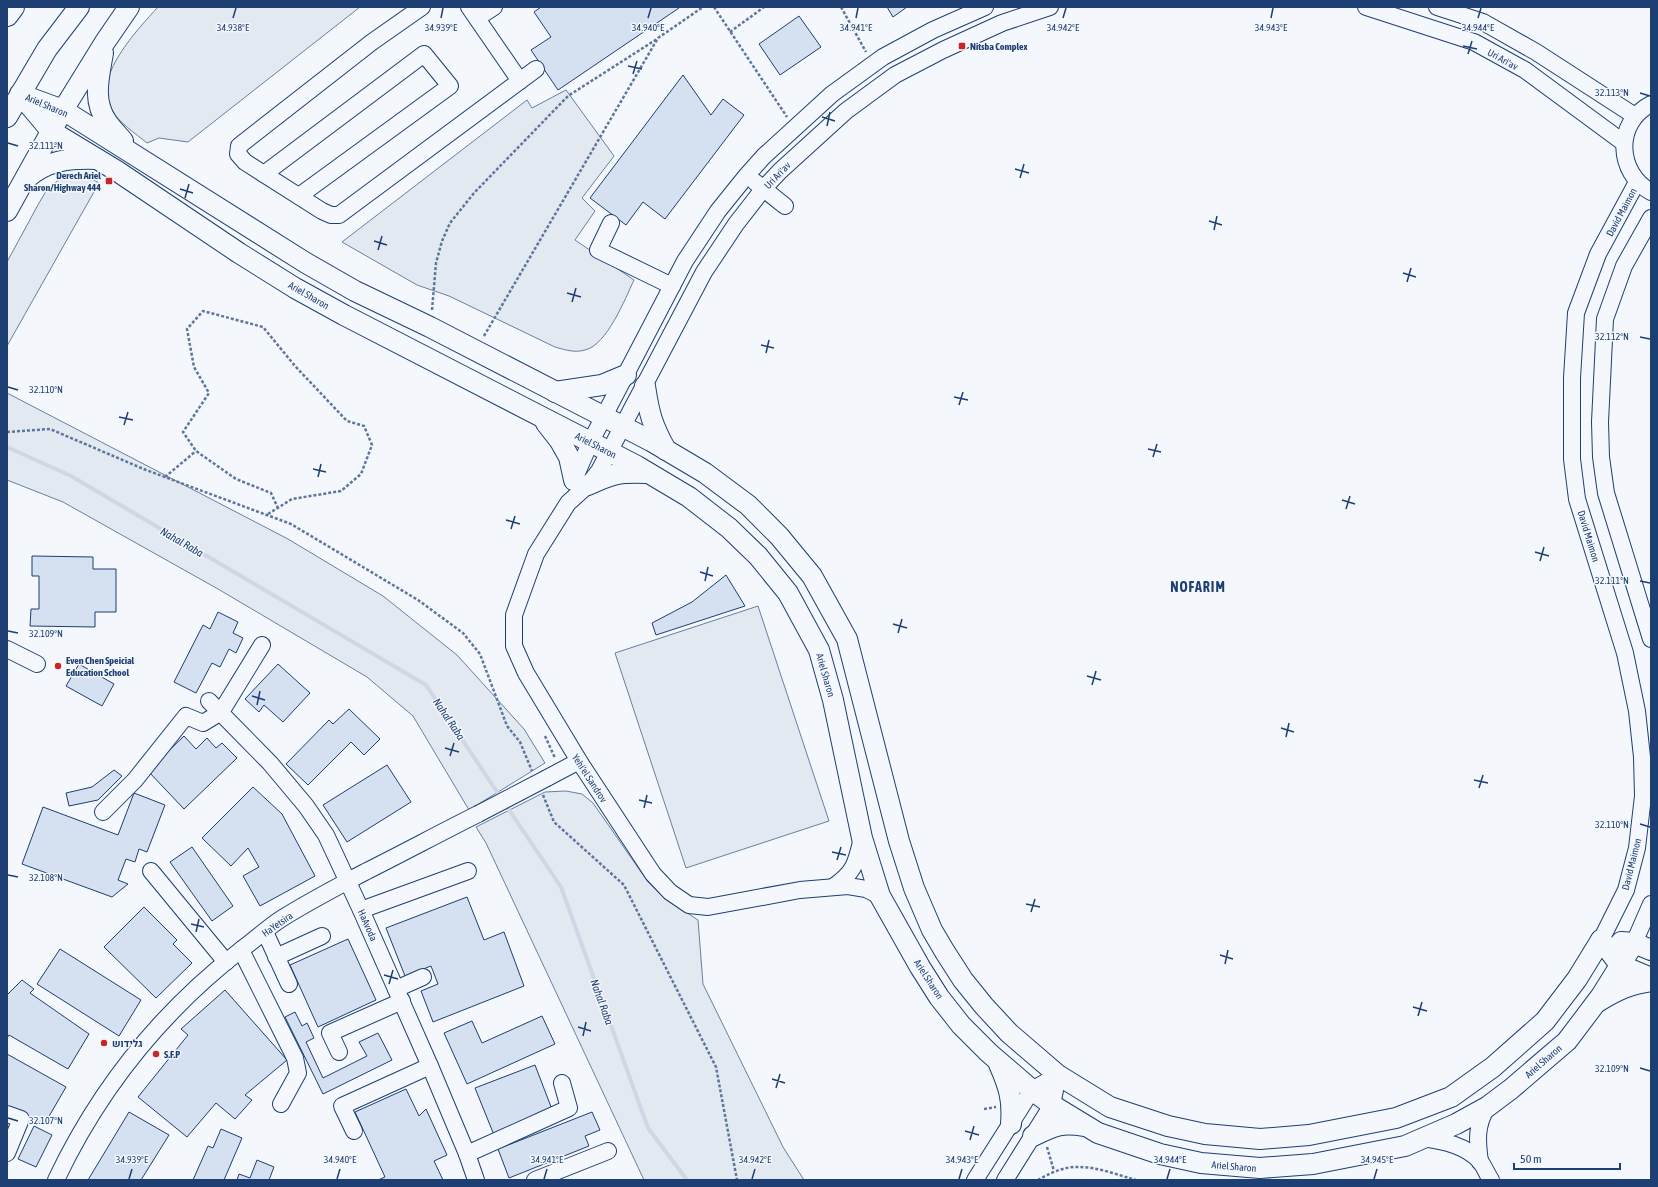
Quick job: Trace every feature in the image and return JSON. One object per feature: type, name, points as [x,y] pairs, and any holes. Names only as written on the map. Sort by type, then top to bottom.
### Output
[{"type":"highway","points":[[7,15],[13,7]]},
{"type":"main road","points":[[7,117],[47,49],[79,7]]},
{"type":"main road","points":[[7,211],[63,110],[105,42],[129,7]]},
{"type":"main road","points":[[105,42],[97,86],[97,95],[106,121],[133,153]]},
{"type":"main road","name":"Ariel Sharon","points":[[20,94],[63,110],[306,263],[355,291],[476,350],[604,416],[666,450],[705,474],[748,506],[779,536],[812,576],[847,639],[899,841],[914,888],[932,930],[963,980],[984,1006],[1009,1032],[1058,1075],[1110,1107],[1168,1126],[1205,1134],[1260,1139],[1309,1135],[1396,1118],[1451,1097],[1498,1062],[1545,1021],[1577,979],[1601,940]]},
{"type":"main road","name":"Ariel Sharon","points":[[20,94],[51,131],[97,159],[239,253],[295,288],[648,473],[688,497],[729,528],[758,556],[788,593],[805,622],[821,657],[833,700],[862,838],[880,896],[920,968],[939,997],[961,1025],[997,1061],[1052,1105],[1098,1133],[1160,1154],[1201,1163],[1260,1168],[1313,1164],[1404,1146],[1456,1124],[1487,1107],[1511,1090],[1566,1041],[1596,1003],[1620,965]]},
{"type":"main road","points":[[23,182],[33,172],[45,165],[79,158],[97,159]]},
{"type":"main road","points":[[556,392],[602,385],[626,375]]},
{"type":"main road","points":[[645,386],[648,411],[654,430],[666,450]]},
{"type":"main road","points":[[541,417],[560,441],[581,482],[625,472],[648,473]]},
{"type":"main road","points":[[1601,940],[1642,947]]},
{"type":"main road","points":[[1601,940],[1620,965],[1651,978]]},
{"type":"main road","points":[[1620,965],[1642,947]]},
{"type":"main road","points":[[1596,1003],[1618,989],[1651,981]]},
{"type":"main road","points":[[997,1061],[1008,1083],[1012,1105],[1011,1124]]},
{"type":"main road","points":[[1033,1136],[1054,1125],[1070,1124],[1086,1126]]},
{"type":"street","points":[[422,7],[372,42],[239,146],[238,154],[245,162],[322,211],[331,215],[340,215],[536,69]]},
{"type":"street","points":[[494,7],[473,13],[520,81]]},
{"type":"street","points":[[604,416],[685,261],[718,211],[764,156],[832,94],[883,57],[933,30],[985,7]]},
{"type":"street","name":"Uri Ari'av","points":[[610,453],[704,272],[736,224],[764,188],[780,171],[846,111],[894,76],[943,50],[1002,23],[1050,7]]},
{"type":"street","name":"Uri Ari'av","points":[[1366,7],[1474,42],[1525,70],[1624,142]]},
{"type":"street","points":[[1437,7],[1482,22],[1522,44],[1635,116]]},
{"type":"street","points":[[264,174],[424,54],[450,86],[299,196]]},
{"type":"street","points":[[1651,104],[1635,116],[1628,129],[1624,142],[1624,157],[1629,170],[1637,182],[1651,192]]},
{"type":"street","points":[[747,175],[785,206]]},
{"type":"street","name":"David Maimon","points":[[1601,940],[1626,890],[1637,848],[1643,796],[1642,757],[1637,711],[1625,653],[1578,499],[1572,459],[1572,378],[1576,313],[1598,254],[1637,182]]},
{"type":"street","points":[[1651,218],[1624,266],[1605,319],[1600,422],[1601,457],[1606,493],[1651,639]]},
{"type":"street","points":[[611,223],[598,250],[672,286]]},
{"type":"street","name":"Yehi'el Sandrov","points":[[581,482],[590,443],[604,416]]},
{"type":"street","name":"Yehi'el Sandrov","points":[[610,453],[581,482],[536,554],[523,586],[514,615],[514,646],[526,673],[579,761],[653,874],[670,892],[689,906],[708,906],[800,890],[848,886],[866,889],[880,896]]},
{"type":"street","points":[[103,812],[135,780],[186,716],[204,723],[220,712],[262,645]]},
{"type":"street","points":[[9,654],[37,664]]},
{"type":"street","name":"HaAvoda","points":[[209,701],[270,763],[306,806],[326,835],[430,1066],[467,1154],[476,1180]]},
{"type":"street","name":"HaYetsira","points":[[56,1180],[82,1128],[105,1092],[133,1055],[199,984],[226,962],[279,920],[317,898],[541,783],[579,761]]},
{"type":"street","points":[[833,887],[846,878],[857,862],[862,838]]},
{"type":"street","points":[[151,871],[226,962]]},
{"type":"street","points":[[361,910],[468,871]]},
{"type":"street","points":[[1642,947],[1651,904]]},
{"type":"street","points":[[264,932],[289,984]]},
{"type":"street","points":[[276,957],[322,936]]},
{"type":"street","points":[[242,950],[295,1058],[298,1073],[281,1104]]},
{"type":"street","points":[[339,1052],[330,1033],[399,995],[423,977]]},
{"type":"street","points":[[354,1131],[342,1106],[430,1066]]},
{"type":"street","points":[[975,1180],[1032,1090],[1058,1075]]},
{"type":"street","points":[[1005,1180],[1052,1105],[1058,1075]]},
{"type":"street","points":[[467,1154],[570,1108],[562,1083]]},
{"type":"street","points":[[1480,1162],[1477,1132],[1480,1118],[1487,1107]]},
{"type":"street","points":[[7,1114],[21,1119],[7,1153]]},
{"type":"street","points":[[1423,1138],[1454,1145],[1471,1154],[1480,1162],[1491,1180]]},
{"type":"street","points":[[535,1180],[608,1151]]},
{"type":"path","points":[[430,327],[436,263],[442,241],[450,223],[474,193],[568,96],[703,7]]},
{"type":"path","points":[[714,7],[794,129]]},
{"type":"path","points":[[730,32],[764,7]]},
{"type":"path","points":[[841,7],[873,64]]},
{"type":"path","points":[[476,350],[658,38]]},
{"type":"path","points":[[267,515],[278,508],[292,499],[341,491],[361,474],[372,446],[364,426],[348,421],[295,366],[263,328],[203,311],[187,329],[194,367],[209,393],[183,432],[196,451],[236,479],[271,493],[278,508]]},
{"type":"path","points":[[7,432],[50,430],[165,477],[291,524],[412,596],[463,633],[480,654],[507,726],[520,742],[541,783],[554,822],[624,885],[716,1067],[737,1180]]},
{"type":"path","points":[[165,477],[196,451]]},
{"type":"path","points":[[543,731],[555,760]]},
{"type":"path","points":[[1038,1180],[1054,1171],[1078,1166],[1136,1180]]},
{"type":"shaded area","points":[[158,7],[360,7],[188,142],[159,138],[147,143],[128,128],[114,114],[106,97],[107,83],[112,69],[129,41]]},
{"type":"shaded area","points":[[566,90],[614,156],[582,198],[595,211],[575,240],[634,280],[608,331],[601,340],[593,346],[585,350],[578,351],[555,347],[449,296],[417,285],[342,242],[527,100],[532,108]]},
{"type":"shaded area","points":[[73,174],[85,175],[99,183],[7,346],[7,262],[48,188],[60,179]]},
{"type":"shaded area","points":[[7,393],[288,539],[383,596],[457,655],[524,729],[545,763],[469,810],[413,716],[367,677],[218,589],[63,502],[7,480]]},
{"type":"shaded area","points":[[758,606],[829,821],[686,868],[615,653]]},
{"type":"shaded area","points":[[566,791],[582,794],[593,803],[648,882],[663,897],[698,920],[703,984],[783,1147],[804,1180],[644,1180],[486,843],[476,827],[545,792]]},
{"type":"building","points":[[541,7],[679,8],[558,90],[531,50],[551,37],[534,12]]},
{"type":"building","points":[[887,7],[907,7],[893,17]]},
{"type":"building","points":[[799,16],[821,47],[780,75],[759,44]]},
{"type":"building","points":[[683,75],[711,115],[723,99],[744,115],[665,219],[643,202],[626,225],[590,198]]},
{"type":"building","points":[[32,556],[93,557],[93,569],[116,569],[116,612],[95,612],[95,627],[30,626],[31,609],[39,609],[39,576],[32,576]]},
{"type":"building","points":[[726,575],[745,606],[656,635],[652,623],[692,602]]},
{"type":"building","points":[[218,612],[238,622],[233,633],[243,638],[236,653],[229,649],[220,667],[212,663],[196,693],[174,682],[203,625],[210,629]]},
{"type":"building","points":[[79,664],[114,684],[102,706],[66,686]]},
{"type":"building","points":[[278,664],[310,693],[283,722],[264,705],[259,712],[245,699]]},
{"type":"building","points":[[349,709],[380,739],[364,755],[351,742],[308,785],[286,764],[329,720],[333,724]]},
{"type":"building","points":[[184,736],[196,749],[207,738],[216,748],[222,743],[237,758],[184,809],[148,771]]},
{"type":"building","points":[[387,765],[411,802],[347,842],[323,805]]},
{"type":"building","points":[[114,770],[122,776],[98,800],[69,806],[66,793],[92,787]]},
{"type":"building","points":[[253,787],[282,814],[315,876],[260,906],[243,876],[259,867],[248,848],[231,866],[202,838]]},
{"type":"building","points":[[134,793],[165,805],[147,852],[139,849],[135,862],[126,859],[118,880],[128,884],[112,897],[22,864],[43,807],[118,835]]},
{"type":"building","points":[[192,847],[233,906],[212,921],[170,862]]},
{"type":"building","points":[[467,897],[484,940],[504,932],[524,986],[433,1022],[421,991],[438,984],[431,966],[405,976],[386,928]]},
{"type":"building","points":[[144,907],[177,940],[173,944],[192,963],[156,998],[104,947]]},
{"type":"building","points":[[348,939],[376,1000],[318,1027],[290,965]]},
{"type":"building","points":[[60,949],[141,1000],[119,1036],[37,984]]},
{"type":"building","points":[[22,980],[34,989],[30,993],[89,1034],[68,1069],[9,1035],[7,1038],[7,995]]},
{"type":"building","points":[[225,990],[287,1060],[245,1095],[252,1100],[235,1119],[216,1103],[187,1137],[138,1097],[188,1035],[181,1029]]},
{"type":"building","points":[[295,1012],[302,1026],[307,1023],[314,1038],[306,1042],[323,1078],[367,1056],[359,1042],[378,1033],[392,1060],[323,1094],[285,1017]]},
{"type":"building","points":[[542,1016],[555,1044],[467,1084],[444,1033],[472,1021],[482,1043]]},
{"type":"building","points":[[7,1054],[66,1087],[44,1125],[15,1109],[7,1109]]},
{"type":"building","points":[[535,1065],[553,1112],[494,1135],[475,1088]]},
{"type":"building","points":[[406,1089],[419,1116],[426,1109],[447,1155],[434,1161],[443,1180],[378,1180],[385,1177],[355,1112]]},
{"type":"building","points":[[129,1112],[169,1135],[141,1180],[88,1180]]},
{"type":"building","points":[[592,1112],[600,1130],[585,1136],[589,1146],[509,1178],[498,1149]]},
{"type":"building","points":[[34,1126],[52,1135],[36,1167],[18,1159]]},
{"type":"building","points":[[221,1129],[242,1138],[224,1180],[193,1180],[208,1146],[213,1148]]},
{"type":"building","points":[[257,1160],[274,1167],[269,1180],[237,1180],[239,1174],[250,1178]]},
{"type":"waterway","name":"Nahal Raba","points":[[7,447],[71,476],[426,685],[501,798]]},
{"type":"waterway","name":"Nahal Raba","points":[[505,804],[561,887],[648,1128],[687,1180]]},
{"type":"place","name":"Nitsba Complex","points":[[962,46]]},
{"type":"place","name":"Derech Ariel Sharon/Highway 444","points":[[109,181]]},
{"type":"place","name":"Even Chen Speicial Education School","points":[[58,666]]},
{"type":"place","name":"גלידוש","points":[[104,1043]]},
{"type":"place","name":"S.F.P","points":[[156,1054]]},
{"type":"district","name":"NOFARIM","points":[[1198,587]]}]
